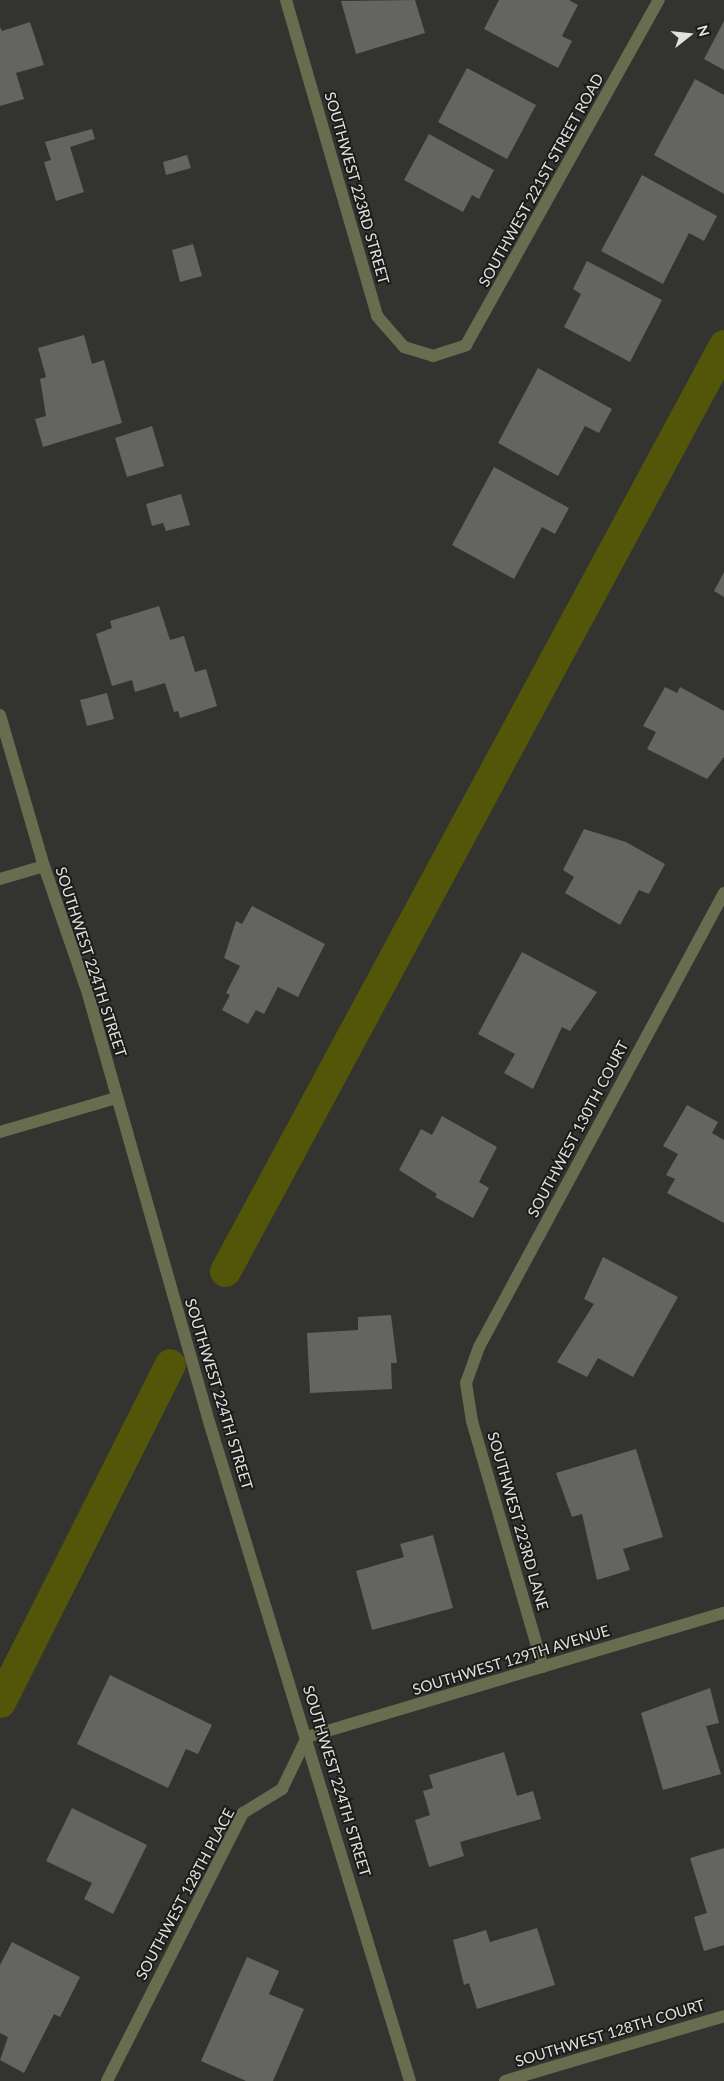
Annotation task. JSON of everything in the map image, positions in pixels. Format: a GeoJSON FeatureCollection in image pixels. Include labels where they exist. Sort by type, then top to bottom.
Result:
{"type":"FeatureCollection","features":[{"type":"Feature","properties":{"kind":"street","name":"SOUTHWEST 223RD STREET"},"geometry":{"type":"LineString","coordinates":[[286,0],[377,316],[404,347],[433,356]]}},
{"type":"Feature","properties":{"kind":"street","name":"SOUTHWEST 221ST STREET ROAD"},"geometry":{"type":"LineString","coordinates":[[433,356],[466,345],[659,0]]}},
{"type":"Feature","properties":{"kind":"street","name":"SOUTHWEST 224TH STREET"},"geometry":{"type":"LineString","coordinates":[[0,715],[44,866],[88,994],[116,1098],[410,2081]]}},
{"type":"Feature","properties":{"kind":"street"},"geometry":{"type":"LineString","coordinates":[[0,879],[44,866]]}},
{"type":"Feature","properties":{"kind":"street","name":"SOUTHWEST 130TH COURT"},"geometry":{"type":"LineString","coordinates":[[466,1383],[479,1347],[724,893]]}},
{"type":"Feature","properties":{"kind":"street"},"geometry":{"type":"LineString","coordinates":[[0,1132],[116,1098]]}},
{"type":"Feature","properties":{"kind":"street","name":"SOUTHWEST 223RD LANE"},"geometry":{"type":"LineString","coordinates":[[466,1383],[472,1421],[543,1667]]}},
{"type":"Feature","properties":{"kind":"street","name":"SOUTHWEST 129TH AVENUE"},"geometry":{"type":"LineString","coordinates":[[307,1737],[724,1613]]}},
{"type":"Feature","properties":{"kind":"street","name":"SOUTHWEST 128TH PLACE"},"geometry":{"type":"LineString","coordinates":[[108,2081],[243,1812],[282,1789],[307,1737]]}},
{"type":"Feature","properties":{"kind":"street","name":"SOUTHWEST 128TH COURT"},"geometry":{"type":"LineString","coordinates":[[505,2081],[724,2016]]}},
{"type":"Feature","properties":{"kind":"building"},"geometry":{"type":"Polygon","coordinates":[[[415,0],[425,33],[356,54],[341,1],[415,0]]]}},
{"type":"Feature","properties":{"kind":"building"},"geometry":{"type":"Polygon","coordinates":[[[499,0],[569,0],[578,5],[562,36],[572,41],[558,68],[484,29],[499,0]]]}},
{"type":"Feature","properties":{"kind":"building"},"geometry":{"type":"Polygon","coordinates":[[[724,21],[724,70],[704,59],[724,21]]]}},
{"type":"Feature","properties":{"kind":"building"},"geometry":{"type":"Polygon","coordinates":[[[30,22],[44,65],[16,73],[24,99],[0,106],[0,27],[2,31],[30,22]]]}},
{"type":"Feature","properties":{"kind":"building"},"geometry":{"type":"Polygon","coordinates":[[[467,68],[536,105],[507,159],[438,122],[467,68]]]}},
{"type":"Feature","properties":{"kind":"building"},"geometry":{"type":"Polygon","coordinates":[[[695,79],[724,95],[724,194],[654,155],[695,79]]]}},
{"type":"Feature","properties":{"kind":"building"},"geometry":{"type":"Polygon","coordinates":[[[92,129],[95,139],[70,147],[84,192],[56,201],[44,162],[51,160],[45,142],[92,129]]]}},
{"type":"Feature","properties":{"kind":"building"},"geometry":{"type":"Polygon","coordinates":[[[429,134],[494,170],[479,199],[472,195],[463,212],[404,180],[429,134]]]}},
{"type":"Feature","properties":{"kind":"building"},"geometry":{"type":"Polygon","coordinates":[[[187,155],[191,168],[166,175],[163,162],[187,155]]]}},
{"type":"Feature","properties":{"kind":"building"},"geometry":{"type":"Polygon","coordinates":[[[642,175],[717,216],[704,241],[689,233],[663,284],[601,251],[642,175]]]}},
{"type":"Feature","properties":{"kind":"building"},"geometry":{"type":"Polygon","coordinates":[[[193,244],[202,276],[180,282],[172,250],[193,244]]]}},
{"type":"Feature","properties":{"kind":"building"},"geometry":{"type":"Polygon","coordinates":[[[587,261],[662,300],[630,362],[564,327],[581,294],[573,289],[587,261]]]}},
{"type":"Feature","properties":{"kind":"building"},"geometry":{"type":"Polygon","coordinates":[[[84,335],[92,364],[104,360],[122,423],[43,447],[35,419],[46,416],[40,379],[46,377],[38,348],[84,335]]]}},
{"type":"Feature","properties":{"kind":"building"},"geometry":{"type":"Polygon","coordinates":[[[538,368],[612,409],[599,433],[585,426],[558,476],[498,443],[538,368]]]}},
{"type":"Feature","properties":{"kind":"building"},"geometry":{"type":"Polygon","coordinates":[[[152,426],[164,466],[127,477],[115,438],[152,426]]]}},
{"type":"Feature","properties":{"kind":"building"},"geometry":{"type":"Polygon","coordinates":[[[494,467],[569,508],[555,534],[542,527],[514,579],[452,545],[494,467]]]}},
{"type":"Feature","properties":{"kind":"building"},"geometry":{"type":"Polygon","coordinates":[[[181,494],[190,525],[166,531],[163,523],[152,526],[146,504],[181,494]]]}},
{"type":"Feature","properties":{"kind":"building"},"geometry":{"type":"Polygon","coordinates":[[[724,572],[724,597],[714,591],[724,572]]]}},
{"type":"Feature","properties":{"kind":"building"},"geometry":{"type":"Polygon","coordinates":[[[159,606],[170,640],[184,636],[195,672],[206,669],[217,706],[180,718],[178,711],[174,712],[165,683],[135,692],[132,680],[112,686],[96,634],[112,628],[110,621],[159,606]]]}},
{"type":"Feature","properties":{"kind":"building"},"geometry":{"type":"Polygon","coordinates":[[[665,687],[677,693],[680,687],[724,711],[724,757],[707,779],[647,749],[656,732],[643,726],[665,687]]]}},
{"type":"Feature","properties":{"kind":"building"},"geometry":{"type":"Polygon","coordinates":[[[107,693],[114,719],[87,726],[80,700],[107,693]]]}},
{"type":"Feature","properties":{"kind":"building"},"geometry":{"type":"Polygon","coordinates":[[[584,829],[626,842],[665,864],[649,894],[639,890],[620,925],[565,893],[574,877],[563,870],[584,829]]]}},
{"type":"Feature","properties":{"kind":"building"},"geometry":{"type":"Polygon","coordinates":[[[252,906],[325,944],[298,997],[278,987],[264,1014],[256,1010],[248,1024],[222,1010],[230,995],[226,993],[240,966],[224,958],[236,921],[242,924],[252,906]]]}},
{"type":"Feature","properties":{"kind":"building"},"geometry":{"type":"Polygon","coordinates":[[[522,952],[597,992],[570,1031],[562,1027],[533,1089],[504,1073],[515,1054],[478,1034],[522,952]]]}},
{"type":"Feature","properties":{"kind":"building"},"geometry":{"type":"Polygon","coordinates":[[[687,1105],[718,1122],[712,1133],[724,1140],[724,1223],[667,1193],[675,1179],[666,1175],[678,1154],[663,1146],[687,1105]]]}},
{"type":"Feature","properties":{"kind":"building"},"geometry":{"type":"Polygon","coordinates":[[[442,1116],[497,1147],[479,1182],[489,1188],[473,1218],[435,1197],[437,1194],[399,1170],[421,1129],[432,1135],[442,1116]]]}},
{"type":"Feature","properties":{"kind":"building"},"geometry":{"type":"Polygon","coordinates":[[[603,1257],[678,1297],[633,1377],[598,1358],[587,1377],[557,1362],[594,1304],[584,1299],[603,1257]]]}},
{"type":"Feature","properties":{"kind":"building"},"geometry":{"type":"Polygon","coordinates":[[[391,1315],[397,1363],[391,1363],[392,1389],[310,1393],[307,1333],[358,1330],[358,1317],[391,1315]]]}},
{"type":"Feature","properties":{"kind":"building"},"geometry":{"type":"Polygon","coordinates":[[[636,1449],[663,1537],[623,1549],[630,1570],[597,1580],[582,1514],[572,1517],[556,1473],[636,1449]]]}},
{"type":"Feature","properties":{"kind":"building"},"geometry":{"type":"Polygon","coordinates":[[[433,1535],[453,1608],[372,1630],[356,1571],[404,1557],[400,1544],[433,1535]]]}},
{"type":"Feature","properties":{"kind":"building"},"geometry":{"type":"Polygon","coordinates":[[[110,1675],[212,1725],[198,1754],[186,1749],[168,1788],[77,1744],[110,1675]]]}},
{"type":"Feature","properties":{"kind":"building"},"geometry":{"type":"Polygon","coordinates":[[[710,1688],[719,1723],[706,1726],[721,1774],[663,1790],[641,1713],[710,1688]]]}},
{"type":"Feature","properties":{"kind":"building"},"geometry":{"type":"Polygon","coordinates":[[[504,1752],[517,1796],[533,1791],[541,1819],[460,1842],[464,1856],[429,1867],[415,1820],[430,1815],[423,1791],[433,1788],[429,1775],[504,1752]]]}},
{"type":"Feature","properties":{"kind":"building"},"geometry":{"type":"Polygon","coordinates":[[[72,1808],[147,1845],[113,1914],[84,1899],[92,1883],[46,1861],[72,1808]]]}},
{"type":"Feature","properties":{"kind":"building"},"geometry":{"type":"Polygon","coordinates":[[[724,1848],[724,1945],[704,1951],[694,1917],[707,1913],[690,1858],[724,1848]]]}},
{"type":"Feature","properties":{"kind":"building"},"geometry":{"type":"Polygon","coordinates":[[[537,1928],[555,1985],[477,2009],[469,1983],[464,1985],[453,1940],[486,1930],[490,1942],[537,1928]]]}},
{"type":"Feature","properties":{"kind":"building"},"geometry":{"type":"Polygon","coordinates":[[[12,1942],[80,1977],[60,2017],[54,2014],[24,2073],[0,2060],[8,2037],[0,2033],[0,1965],[12,1942]]]}},
{"type":"Feature","properties":{"kind":"building"},"geometry":{"type":"Polygon","coordinates":[[[247,1957],[279,1971],[269,1994],[304,2009],[273,2081],[246,2081],[201,2061],[247,1957]]]}},
{"type":"Feature","properties":{"kind":"waterway"},"geometry":{"type":"LineString","coordinates":[[225,1271],[724,345]]}},
{"type":"Feature","properties":{"kind":"waterway"},"geometry":{"type":"LineString","coordinates":[[0,1702],[170,1364]]}}]}
